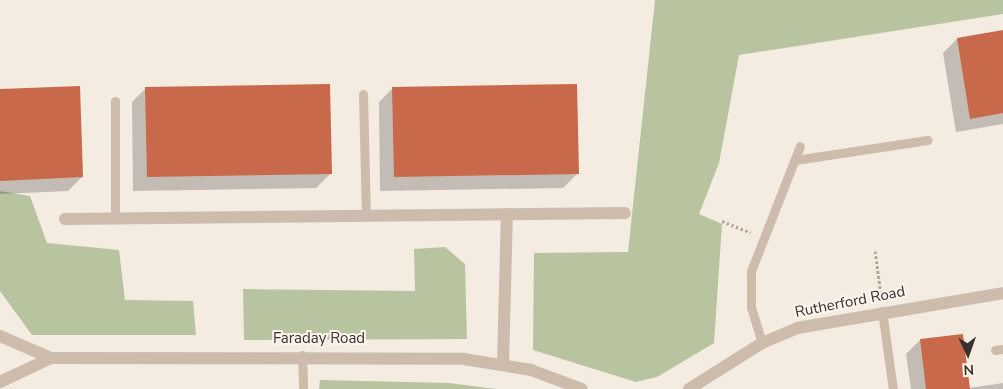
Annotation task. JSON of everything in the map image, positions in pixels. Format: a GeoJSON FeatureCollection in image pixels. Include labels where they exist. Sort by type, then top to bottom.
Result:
{"type":"FeatureCollection","features":[{"type":"Feature","properties":{"kind":"street"},"geometry":{"type":"LineString","coordinates":[[65,219],[625,213]]}},
{"type":"Feature","properties":{"kind":"street"},"geometry":{"type":"LineString","coordinates":[[503,364],[507,214]]}},
{"type":"Feature","properties":{"kind":"street","name":"Rutherford Road"},"geometry":{"type":"LineString","coordinates":[[689,389],[762,343],[810,324],[1003,293]]}},
{"type":"Feature","properties":{"kind":"street","name":"Faraday Road"},"geometry":{"type":"LineString","coordinates":[[0,336],[51,358],[302,355],[422,356],[503,364],[582,389]]}},
{"type":"Feature","properties":{"kind":"street","name":"Faraday Road"},"geometry":{"type":"LineString","coordinates":[[0,382],[51,358]]}},
{"type":"Feature","properties":{"kind":"lane"},"geometry":{"type":"LineString","coordinates":[[363,94],[366,216]]}},
{"type":"Feature","properties":{"kind":"lane"},"geometry":{"type":"LineString","coordinates":[[115,102],[115,218]]}},
{"type":"Feature","properties":{"kind":"lane"},"geometry":{"type":"LineString","coordinates":[[795,160],[928,140]]}},
{"type":"Feature","properties":{"kind":"lane"},"geometry":{"type":"LineString","coordinates":[[762,343],[749,283],[800,146]]}},
{"type":"Feature","properties":{"kind":"lane"},"geometry":{"type":"LineString","coordinates":[[882,311],[893,389]]}},
{"type":"Feature","properties":{"kind":"lane"},"geometry":{"type":"LineString","coordinates":[[302,355],[303,389]]}},
{"type":"Feature","properties":{"kind":"path"},"geometry":{"type":"LineString","coordinates":[[722,220],[764,239]]}},
{"type":"Feature","properties":{"kind":"path"},"geometry":{"type":"LineString","coordinates":[[875,251],[881,294]]}},
{"type":"Feature","properties":{"kind":"green space"},"geometry":{"type":"Polygon","coordinates":[[[655,0],[1003,0],[1003,14],[739,55],[719,163],[699,214],[722,224],[714,343],[657,377],[636,382],[533,350],[534,253],[628,252],[655,0]]]}},
{"type":"Feature","properties":{"kind":"green space"},"geometry":{"type":"Polygon","coordinates":[[[0,191],[30,196],[47,243],[119,250],[125,300],[193,301],[196,335],[32,335],[0,291],[0,191]]]}},
{"type":"Feature","properties":{"kind":"green space"},"geometry":{"type":"Polygon","coordinates":[[[445,247],[465,264],[467,339],[244,340],[243,289],[415,291],[414,249],[445,247]]]}},
{"type":"Feature","properties":{"kind":"green space"},"geometry":{"type":"Polygon","coordinates":[[[320,380],[449,383],[496,389],[319,389],[320,380]]]}},
{"type":"Feature","properties":{"kind":"building"},"geometry":{"type":"Polygon","coordinates":[[[1003,30],[1003,113],[970,119],[957,38],[1003,30]]]}},
{"type":"Feature","properties":{"kind":"building"},"geometry":{"type":"Polygon","coordinates":[[[330,84],[332,174],[147,177],[145,87],[330,84]]]}},
{"type":"Feature","properties":{"kind":"building"},"geometry":{"type":"Polygon","coordinates":[[[577,84],[579,174],[394,177],[392,87],[577,84]]]}},
{"type":"Feature","properties":{"kind":"building"},"geometry":{"type":"Polygon","coordinates":[[[80,86],[83,177],[0,181],[0,89],[80,86]]]}},
{"type":"Feature","properties":{"kind":"building"},"geometry":{"type":"Polygon","coordinates":[[[963,334],[970,389],[926,389],[920,339],[963,334]]]}}]}
